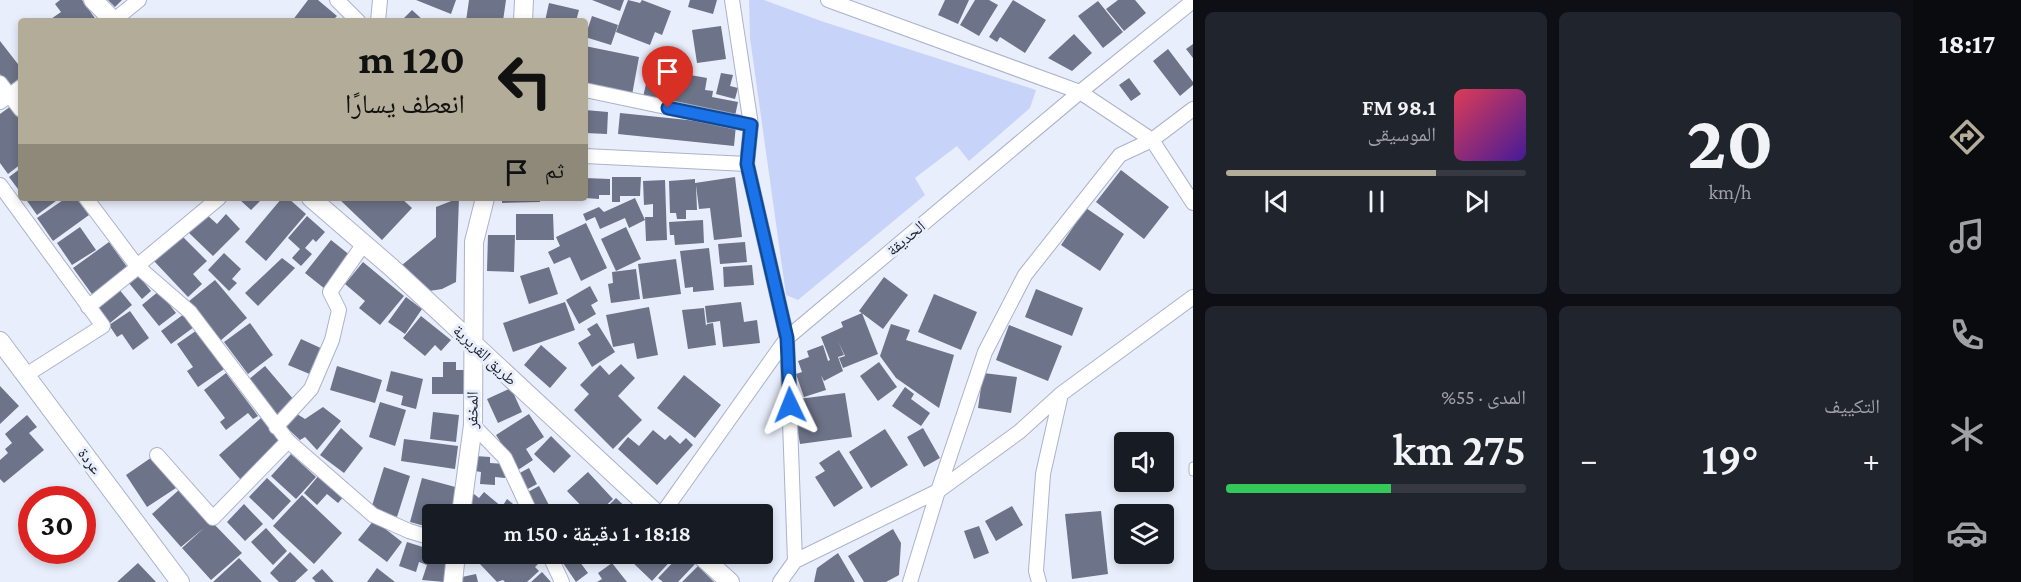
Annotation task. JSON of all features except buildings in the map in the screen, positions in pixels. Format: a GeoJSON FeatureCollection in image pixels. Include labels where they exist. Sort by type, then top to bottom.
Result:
{"type":"FeatureCollection","features":[{"type":"Feature","properties":{"kind":"street"},"geometry":{"type":"LineString","coordinates":[[93,0],[111,18]]}},
{"type":"Feature","properties":{"kind":"street"},"geometry":{"type":"LineString","coordinates":[[118,18],[139,0]]}},
{"type":"Feature","properties":{"kind":"street"},"geometry":{"type":"LineString","coordinates":[[337,0],[355,18]]}},
{"type":"Feature","properties":{"kind":"street"},"geometry":{"type":"LineString","coordinates":[[378,18],[381,0]]}},
{"type":"Feature","properties":{"kind":"street"},"geometry":{"type":"LineString","coordinates":[[523,18],[524,0]]}},
{"type":"Feature","properties":{"kind":"street"},"geometry":{"type":"LineString","coordinates":[[732,0],[751,125],[747,164],[787,338],[795,561]]}},
{"type":"Feature","properties":{"kind":"street"},"geometry":{"type":"LineString","coordinates":[[828,0],[1080,92],[1152,140],[1193,203]]}},
{"type":"Feature","properties":{"kind":"street","name":"الحديقة"},"geometry":{"type":"LineString","coordinates":[[669,504],[787,338],[1080,92],[1193,2]]}},
{"type":"Feature","properties":{"kind":"street"},"geometry":{"type":"LineString","coordinates":[[0,83],[10,95]]}},
{"type":"Feature","properties":{"kind":"street"},"geometry":{"type":"LineString","coordinates":[[588,91],[751,125]]}},
{"type":"Feature","properties":{"kind":"street"},"geometry":{"type":"LineString","coordinates":[[910,582],[985,352],[1025,275],[1120,155],[1152,140],[1193,109]]}},
{"type":"Feature","properties":{"kind":"street"},"geometry":{"type":"LineString","coordinates":[[588,156],[747,164]]}},
{"type":"Feature","properties":{"kind":"street"},"geometry":{"type":"LineString","coordinates":[[0,185],[103,326],[26,375]]}},
{"type":"Feature","properties":{"kind":"street"},"geometry":{"type":"LineString","coordinates":[[88,201],[137,266],[190,312],[288,441],[374,515],[422,535]]}},
{"type":"Feature","properties":{"kind":"street"},"geometry":{"type":"LineString","coordinates":[[88,307],[215,201]]}},
{"type":"Feature","properties":{"kind":"street","name":"طريق القريرية"},"geometry":{"type":"LineString","coordinates":[[314,201],[392,268],[646,504]]}},
{"type":"Feature","properties":{"kind":"street","name":"المخفر"},"geometry":{"type":"LineString","coordinates":[[462,504],[473,425],[474,242],[484,201]]}},
{"type":"Feature","properties":{"kind":"street"},"geometry":{"type":"LineString","coordinates":[[276,427],[311,389],[332,340],[339,310],[330,292],[363,245]]}},
{"type":"Feature","properties":{"kind":"street"},"geometry":{"type":"LineString","coordinates":[[780,582],[795,561],[938,491],[1019,432],[1061,394],[1193,297]]}},
{"type":"Feature","properties":{"kind":"street","name":"عردة"},"geometry":{"type":"LineString","coordinates":[[0,341],[180,582]]}},
{"type":"Feature","properties":{"kind":"street"},"geometry":{"type":"LineString","coordinates":[[1039,582],[1036,572],[1043,474],[1061,394]]}},
{"type":"Feature","properties":{"kind":"street"},"geometry":{"type":"LineString","coordinates":[[473,425],[505,458],[526,504]]}},
{"type":"Feature","properties":{"kind":"street"},"geometry":{"type":"LineString","coordinates":[[157,455],[213,518],[288,441]]}},
{"type":"Feature","properties":{"kind":"street"},"geometry":{"type":"LineString","coordinates":[[453,582],[455,564]]}},
{"type":"Feature","properties":{"kind":"street"},"geometry":{"type":"LineString","coordinates":[[554,564],[562,582]]}},
{"type":"Feature","properties":{"kind":"street"},"geometry":{"type":"LineString","coordinates":[[710,564],[730,582]]}},
{"type":"Feature","properties":{"kind":"lane"},"geometry":{"type":"LineString","coordinates":[[1193,466],[1193,472]]}},
{"type":"Feature","properties":{"kind":"shaded area"},"geometry":{"type":"Polygon","coordinates":[[[749,0],[764,0],[821,21],[1036,90],[1030,108],[969,161],[957,146],[915,178],[925,195],[798,300],[786,295],[750,38],[749,0]]]}},
{"type":"Feature","properties":{"kind":"route"},"geometry":{"type":"LineString","coordinates":[[668,108],[751,125],[747,164],[787,338],[790,405]]}}]}
